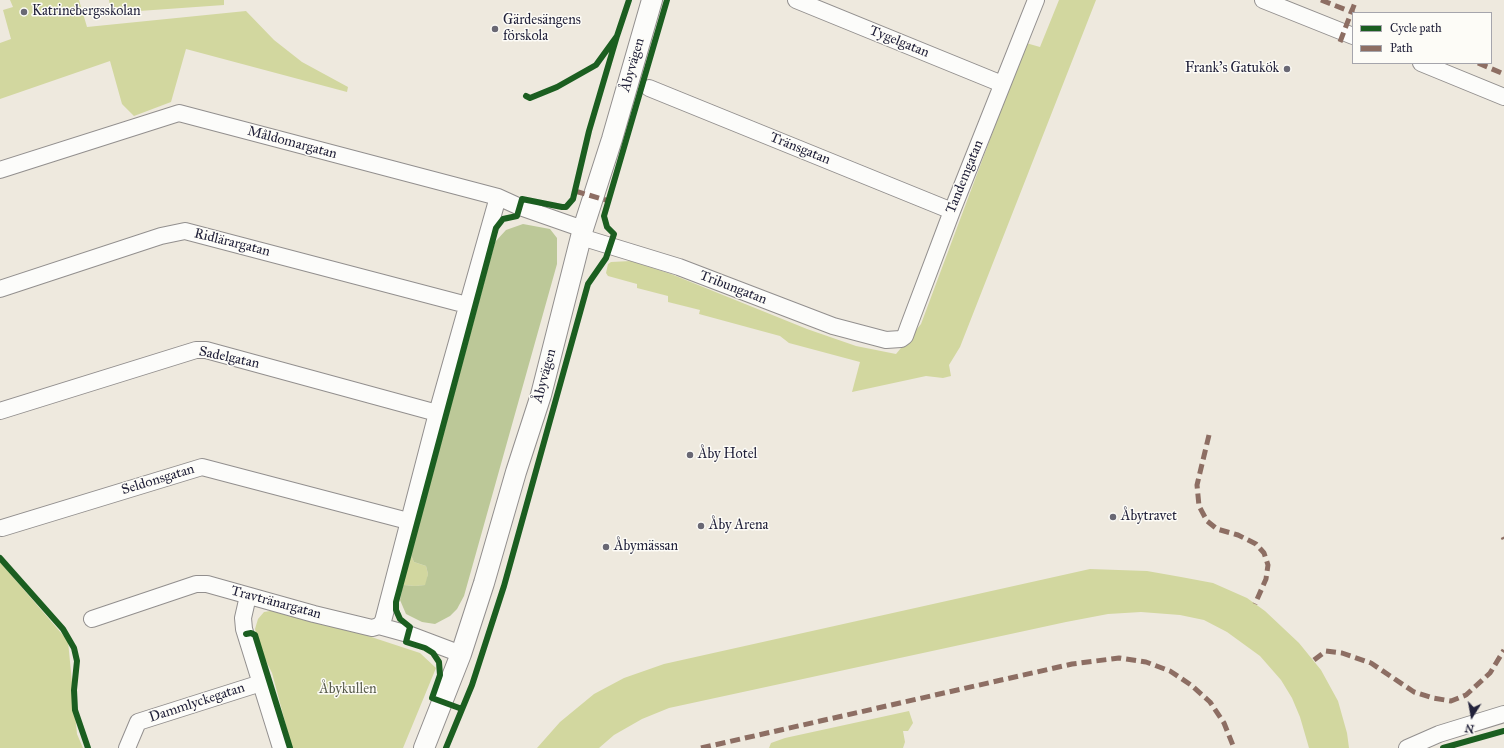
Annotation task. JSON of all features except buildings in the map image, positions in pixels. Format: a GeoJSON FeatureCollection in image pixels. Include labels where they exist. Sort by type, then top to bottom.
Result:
{"type":"FeatureCollection","features":[{"type":"Feature","properties":{"kind":"street","name":"Åbyvägen"},"geometry":{"type":"LineString","coordinates":[[424,748],[461,654],[476,609],[540,395],[582,233],[612,139],[652,0]]}},
{"type":"Feature","properties":{"kind":"street","name":"Tygelgatan"},"geometry":{"type":"LineString","coordinates":[[796,0],[1002,84]]}},
{"type":"Feature","properties":{"kind":"street","name":"Tandemgatan"},"geometry":{"type":"LineString","coordinates":[[886,340],[893,341],[904,336],[952,210],[1036,0]]}},
{"type":"Feature","properties":{"kind":"street"},"geometry":{"type":"LineString","coordinates":[[1263,0],[1352,36]]}},
{"type":"Feature","properties":{"kind":"street"},"geometry":{"type":"LineString","coordinates":[[1424,64],[1504,96]]}},
{"type":"Feature","properties":{"kind":"street","name":"Tränsgatan"},"geometry":{"type":"LineString","coordinates":[[649,88],[952,210]]}},
{"type":"Feature","properties":{"kind":"street","name":"Måldomargatan"},"geometry":{"type":"LineString","coordinates":[[0,170],[179,113],[498,198],[582,233]]}},
{"type":"Feature","properties":{"kind":"street"},"geometry":{"type":"LineString","coordinates":[[379,626],[383,621],[437,413],[498,198]]}},
{"type":"Feature","properties":{"kind":"street","name":"Ridlärargatan"},"geometry":{"type":"LineString","coordinates":[[0,289],[161,236],[185,231],[467,305]]}},
{"type":"Feature","properties":{"kind":"street","name":"Tribungatan"},"geometry":{"type":"LineString","coordinates":[[582,233],[833,326],[886,340]]}},
{"type":"Feature","properties":{"kind":"street","name":"Sadelgatan"},"geometry":{"type":"LineString","coordinates":[[0,411],[196,350],[213,352],[437,413]]}},
{"type":"Feature","properties":{"kind":"street","name":"Seldonsgatan"},"geometry":{"type":"LineString","coordinates":[[2,528],[202,467],[408,521]]}},
{"type":"Feature","properties":{"kind":"street","name":"Travtränargatan"},"geometry":{"type":"LineString","coordinates":[[92,619],[196,584],[207,584],[372,628],[379,626],[408,634],[461,654]]}},
{"type":"Feature","properties":{"kind":"street"},"geometry":{"type":"LineString","coordinates":[[248,596],[243,618],[281,748]]}},
{"type":"Feature","properties":{"kind":"street","name":"Dammlyckegatan"},"geometry":{"type":"LineString","coordinates":[[126,748],[138,722],[261,683]]}},
{"type":"Feature","properties":{"kind":"street"},"geometry":{"type":"LineString","coordinates":[[1407,748],[1439,734],[1504,714]]}},
{"type":"Feature","properties":{"kind":"green space"},"geometry":{"type":"Polygon","coordinates":[[[10,0],[79,0],[87,27],[246,11],[274,40],[302,62],[348,87],[347,92],[186,49],[171,102],[134,116],[122,104],[110,61],[0,99],[0,43],[11,39],[3,10],[13,7],[10,0]]]}},
{"type":"Feature","properties":{"kind":"green space"},"geometry":{"type":"Polygon","coordinates":[[[109,0],[224,0],[224,5],[111,13],[109,0]]]}},
{"type":"Feature","properties":{"kind":"green space"},"geometry":{"type":"Polygon","coordinates":[[[1059,0],[1096,0],[960,347],[949,365],[951,376],[943,378],[926,376],[852,392],[860,362],[789,343],[780,336],[699,314],[700,310],[668,302],[668,296],[637,288],[637,284],[608,276],[606,273],[608,264],[611,262],[631,261],[671,274],[807,329],[856,346],[896,354],[921,324],[1026,43],[1040,47],[1059,0]]]}},
{"type":"Feature","properties":{"kind":"green space"},"geometry":{"type":"Polygon","coordinates":[[[523,224],[550,229],[557,238],[557,264],[464,596],[457,609],[450,616],[435,624],[422,622],[406,614],[400,600],[403,585],[425,585],[428,574],[426,566],[414,562],[411,555],[495,242],[506,230],[523,224]]]}},
{"type":"Feature","properties":{"kind":"green space"},"geometry":{"type":"Polygon","coordinates":[[[411,555],[414,562],[426,566],[428,574],[426,585],[403,585],[411,555]]]}},
{"type":"Feature","properties":{"kind":"green space"},"geometry":{"type":"Polygon","coordinates":[[[0,562],[68,641],[77,734],[83,748],[0,748],[0,562]]]}},
{"type":"Feature","properties":{"kind":"green space"},"geometry":{"type":"Polygon","coordinates":[[[1090,569],[1147,571],[1181,577],[1213,583],[1247,598],[1265,611],[1299,643],[1321,670],[1338,701],[1347,733],[1349,748],[1309,748],[1300,717],[1292,698],[1281,680],[1260,656],[1227,632],[1204,620],[1180,615],[1141,612],[1108,614],[1066,622],[669,708],[642,719],[614,735],[599,748],[537,748],[560,722],[594,694],[624,678],[664,664],[1090,569]]]}},
{"type":"Feature","properties":{"kind":"green space","name":"Åbykullen"},"geometry":{"type":"Polygon","coordinates":[[[276,610],[353,631],[420,653],[436,668],[403,748],[292,748],[272,673],[260,649],[255,629],[258,619],[264,612],[276,610]]]}},
{"type":"Feature","properties":{"kind":"green space"},"geometry":{"type":"Polygon","coordinates":[[[909,711],[913,723],[908,731],[903,731],[905,742],[903,748],[769,748],[771,743],[785,738],[909,711]]]}},
{"type":"Feature","properties":{"kind":"marked path"},"geometry":{"type":"LineString","coordinates":[[1321,0],[1352,12]]}},
{"type":"Feature","properties":{"kind":"marked path"},"geometry":{"type":"LineString","coordinates":[[1340,42],[1356,0]]}},
{"type":"Feature","properties":{"kind":"marked path"},"geometry":{"type":"LineString","coordinates":[[1480,64],[1504,74]]}},
{"type":"Feature","properties":{"kind":"marked path"},"geometry":{"type":"LineString","coordinates":[[575,191],[609,201]]}},
{"type":"Feature","properties":{"kind":"marked path"},"geometry":{"type":"LineString","coordinates":[[1209,435],[1197,485],[1199,506],[1207,521],[1217,529],[1238,535],[1256,544],[1264,553],[1268,565],[1266,579],[1255,604]]}},
{"type":"Feature","properties":{"kind":"marked path"},"geometry":{"type":"LineString","coordinates":[[1314,660],[1326,651],[1342,653],[1371,663],[1414,692],[1433,698],[1451,701],[1466,695],[1490,673],[1504,650]]}},
{"type":"Feature","properties":{"kind":"marked path"},"geometry":{"type":"LineString","coordinates":[[701,748],[1072,664],[1119,658],[1146,662],[1170,671],[1191,685],[1210,702],[1224,723],[1234,748]]}},
{"type":"Feature","properties":{"kind":"cycle path"},"geometry":{"type":"LineString","coordinates":[[526,96],[530,98],[557,87],[596,65],[617,36],[629,0]]}},
{"type":"Feature","properties":{"kind":"cycle path"},"geometry":{"type":"LineString","coordinates":[[446,748],[472,685],[504,586],[588,284],[606,258],[614,234],[607,227],[604,216],[667,0]]}},
{"type":"Feature","properties":{"kind":"cycle path"},"geometry":{"type":"LineString","coordinates":[[462,709],[432,698],[440,675],[439,662],[433,653],[425,648],[406,642],[410,627],[400,619],[396,610],[396,602],[496,228],[503,219],[517,216],[522,199],[562,207],[566,207],[573,199],[589,131],[617,36]]}},
{"type":"Feature","properties":{"kind":"cycle path"},"geometry":{"type":"LineString","coordinates":[[0,558],[63,629],[74,648],[77,661],[74,690],[75,710],[88,748]]}},
{"type":"Feature","properties":{"kind":"cycle path"},"geometry":{"type":"LineString","coordinates":[[246,634],[251,633],[255,635],[290,748]]}},
{"type":"Feature","properties":{"kind":"cycle path"},"geometry":{"type":"LineString","coordinates":[[1443,748],[1504,731]]}},
{"type":"Feature","properties":{"kind":"place","name":"Katrinebergsskolan"},"geometry":{"type":"Point","coordinates":[24,12]}},
{"type":"Feature","properties":{"kind":"place","name":"Gärdesängens förskola"},"geometry":{"type":"Point","coordinates":[495,29]}},
{"type":"Feature","properties":{"kind":"place","name":"Frank's Gatukök"},"geometry":{"type":"Point","coordinates":[1287,69]}},
{"type":"Feature","properties":{"kind":"place","name":"Åby Hotel"},"geometry":{"type":"Point","coordinates":[690,455]}},
{"type":"Feature","properties":{"kind":"place","name":"Åbytravet"},"geometry":{"type":"Point","coordinates":[1113,517]}},
{"type":"Feature","properties":{"kind":"place","name":"Åby Arena"},"geometry":{"type":"Point","coordinates":[701,526]}},
{"type":"Feature","properties":{"kind":"place","name":"Åbymässan"},"geometry":{"type":"Point","coordinates":[606,547]}}]}
